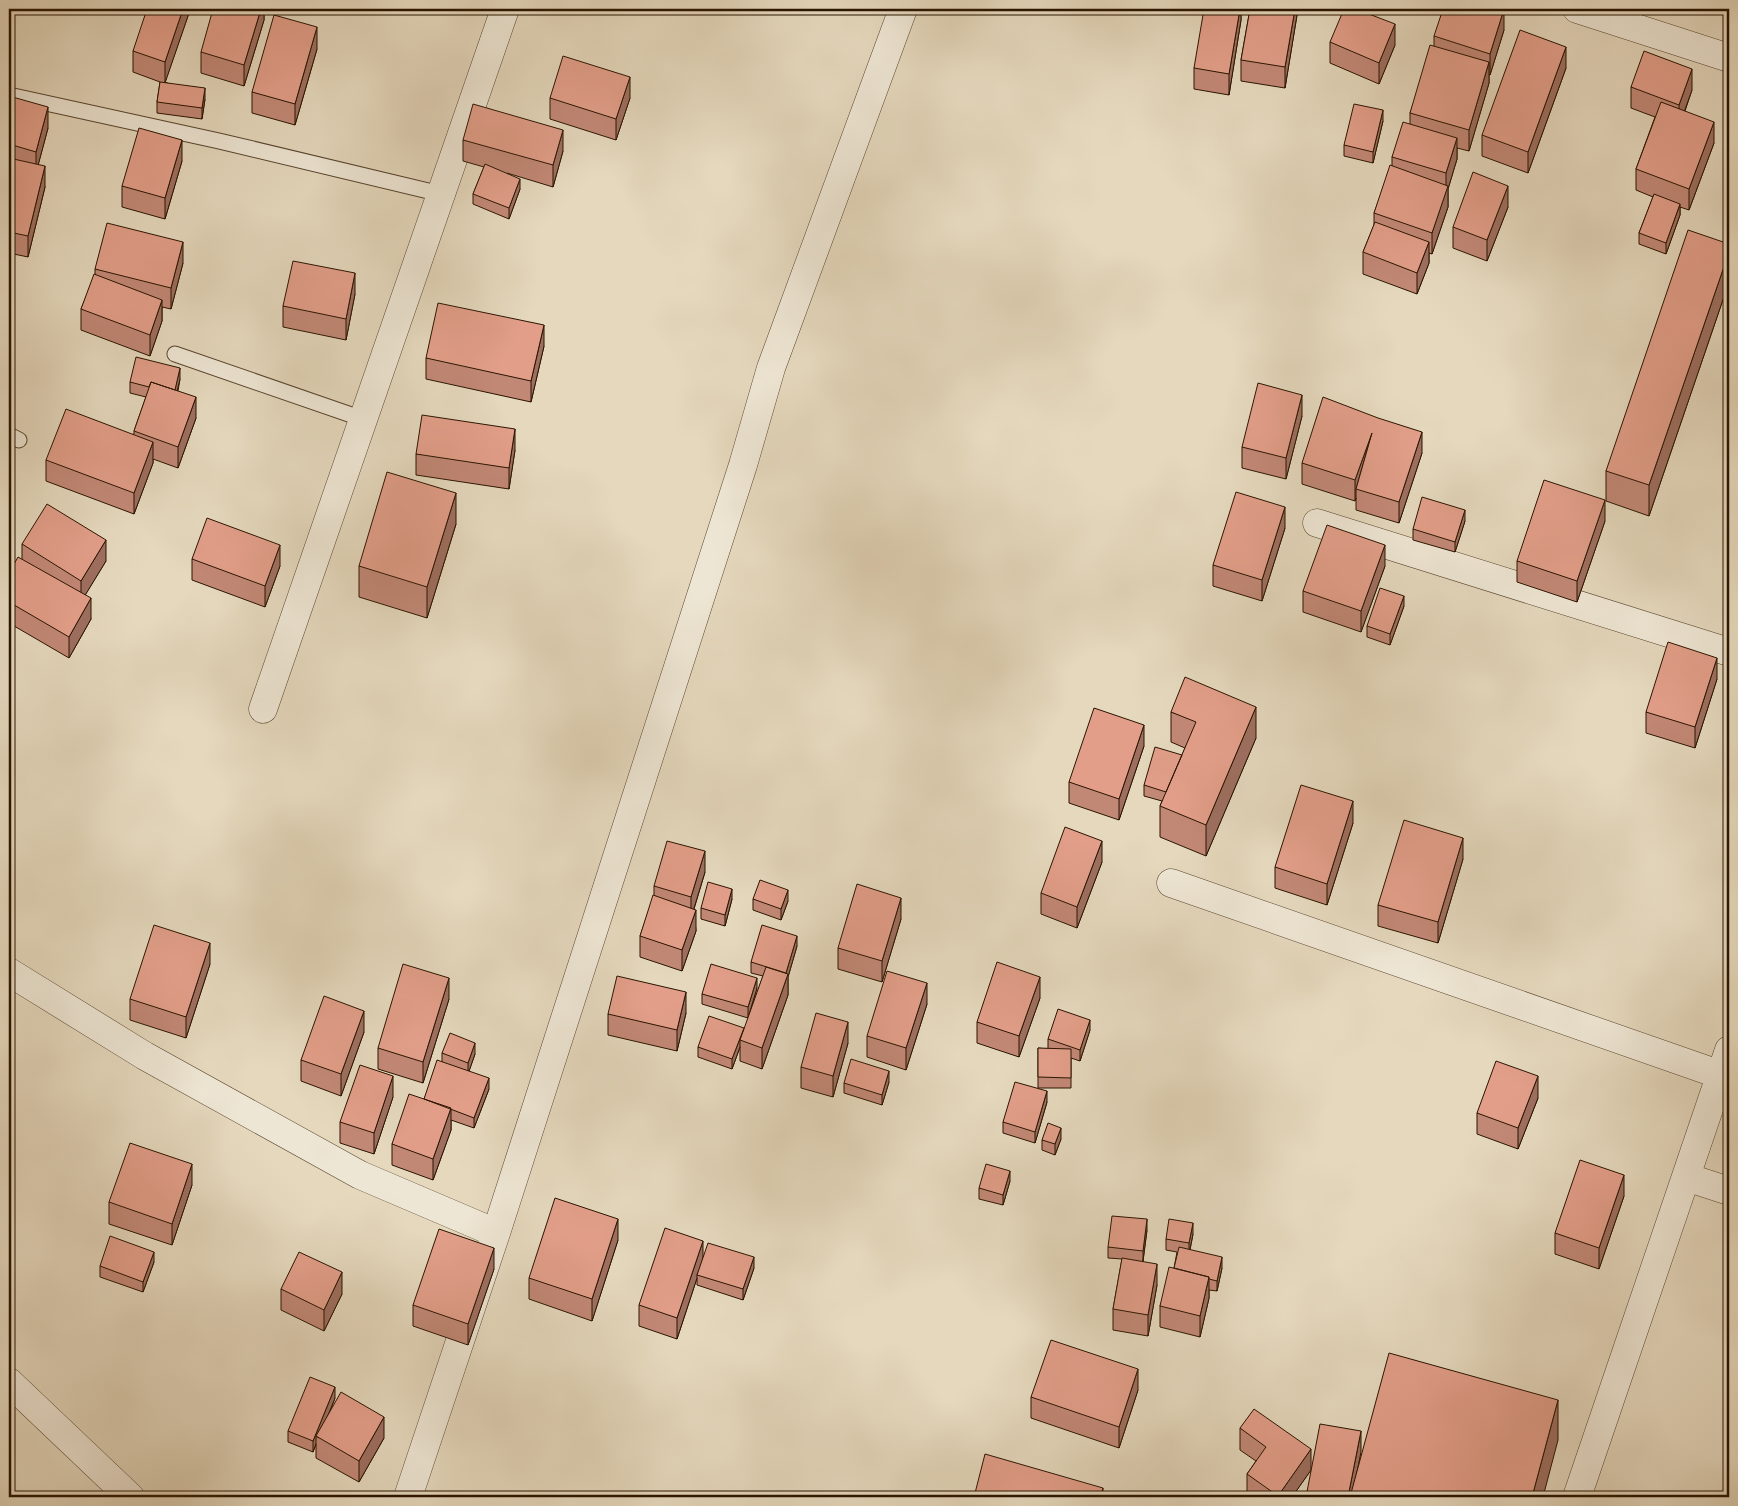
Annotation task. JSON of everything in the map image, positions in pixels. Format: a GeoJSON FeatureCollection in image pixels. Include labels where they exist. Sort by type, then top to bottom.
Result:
{"type":"FeatureCollection","features":[{"type":"Feature","properties":{"kind":"street"},"geometry":{"type":"LineString","coordinates":[[264,709],[504,9]]}},
{"type":"Feature","properties":{"kind":"street"},"geometry":{"type":"LineString","coordinates":[[408,1497],[496,1233],[743,465],[771,368],[903,9]]}},
{"type":"Feature","properties":{"kind":"street"},"geometry":{"type":"LineString","coordinates":[[1577,9],[1640,18],[1729,58]]}},
{"type":"Feature","properties":{"kind":"street"},"geometry":{"type":"LineString","coordinates":[[1317,523],[1729,652]]}},
{"type":"Feature","properties":{"kind":"street"},"geometry":{"type":"LineString","coordinates":[[1170,883],[1721,1075]]}},
{"type":"Feature","properties":{"kind":"street"},"geometry":{"type":"LineString","coordinates":[[9,972],[146,1056],[360,1175],[496,1233]]}},
{"type":"Feature","properties":{"kind":"street"},"geometry":{"type":"LineString","coordinates":[[1578,1497],[1729,1050]]}},
{"type":"Feature","properties":{"kind":"street"},"geometry":{"type":"LineString","coordinates":[[1686,1177],[1729,1191]]}},
{"type":"Feature","properties":{"kind":"street"},"geometry":{"type":"LineString","coordinates":[[9,1382],[130,1497]]}},
{"type":"Feature","properties":{"kind":"lane"},"geometry":{"type":"LineString","coordinates":[[9,95],[219,141],[441,194]]}},
{"type":"Feature","properties":{"kind":"lane"},"geometry":{"type":"LineString","coordinates":[[175,354],[363,419]]}},
{"type":"Feature","properties":{"kind":"building"},"geometry":{"type":"Polygon","coordinates":[[[147,9],[183,9],[165,62],[133,51],[147,9]]]}},
{"type":"Feature","properties":{"kind":"building"},"geometry":{"type":"Polygon","coordinates":[[[213,9],[261,9],[244,65],[201,52],[213,9]]]}},
{"type":"Feature","properties":{"kind":"building"},"geometry":{"type":"Polygon","coordinates":[[[1204,9],[1240,9],[1229,74],[1194,68],[1204,9]]]}},
{"type":"Feature","properties":{"kind":"building"},"geometry":{"type":"Polygon","coordinates":[[[1250,9],[1295,9],[1285,67],[1241,60],[1250,9]]]}},
{"type":"Feature","properties":{"kind":"building"},"geometry":{"type":"Polygon","coordinates":[[[1344,9],[1356,9],[1395,24],[1379,63],[1330,42],[1344,9]]]}},
{"type":"Feature","properties":{"kind":"building"},"geometry":{"type":"Polygon","coordinates":[[[1443,9],[1504,9],[1490,54],[1434,36],[1443,9]]]}},
{"type":"Feature","properties":{"kind":"building"},"geometry":{"type":"Polygon","coordinates":[[[274,15],[317,27],[295,104],[252,92],[274,15]]]}},
{"type":"Feature","properties":{"kind":"building"},"geometry":{"type":"Polygon","coordinates":[[[1520,30],[1566,47],[1528,152],[1482,135],[1520,30]]]}},
{"type":"Feature","properties":{"kind":"building"},"geometry":{"type":"Polygon","coordinates":[[[1430,45],[1489,62],[1469,130],[1410,113],[1430,45]]]}},
{"type":"Feature","properties":{"kind":"building"},"geometry":{"type":"Polygon","coordinates":[[[1644,51],[1692,69],[1679,105],[1631,87],[1644,51]]]}},
{"type":"Feature","properties":{"kind":"building"},"geometry":{"type":"Polygon","coordinates":[[[563,56],[630,77],[616,119],[550,98],[563,56]]]}},
{"type":"Feature","properties":{"kind":"building"},"geometry":{"type":"Polygon","coordinates":[[[160,82],[205,88],[202,108],[157,102],[160,82]]]}},
{"type":"Feature","properties":{"kind":"building"},"geometry":{"type":"Polygon","coordinates":[[[9,96],[48,107],[36,152],[9,144],[9,96]]]}},
{"type":"Feature","properties":{"kind":"building"},"geometry":{"type":"Polygon","coordinates":[[[1661,102],[1714,122],[1689,189],[1636,169],[1661,102]]]}},
{"type":"Feature","properties":{"kind":"building"},"geometry":{"type":"Polygon","coordinates":[[[473,104],[563,130],[553,165],[463,140],[473,104]]]}},
{"type":"Feature","properties":{"kind":"building"},"geometry":{"type":"Polygon","coordinates":[[[1354,104],[1383,110],[1373,152],[1344,145],[1354,104]]]}},
{"type":"Feature","properties":{"kind":"building"},"geometry":{"type":"Polygon","coordinates":[[[1403,122],[1457,138],[1446,173],[1392,157],[1403,122]]]}},
{"type":"Feature","properties":{"kind":"building"},"geometry":{"type":"Polygon","coordinates":[[[139,128],[182,140],[165,198],[122,186],[139,128]]]}},
{"type":"Feature","properties":{"kind":"building"},"geometry":{"type":"Polygon","coordinates":[[[9,158],[45,166],[28,236],[9,232],[9,158]]]}},
{"type":"Feature","properties":{"kind":"building"},"geometry":{"type":"Polygon","coordinates":[[[485,164],[520,179],[509,208],[473,194],[485,164]]]}},
{"type":"Feature","properties":{"kind":"building"},"geometry":{"type":"Polygon","coordinates":[[[1390,165],[1448,186],[1432,233],[1374,213],[1390,165]]]}},
{"type":"Feature","properties":{"kind":"building"},"geometry":{"type":"Polygon","coordinates":[[[1473,172],[1508,186],[1487,240],[1453,227],[1473,172]]]}},
{"type":"Feature","properties":{"kind":"building"},"geometry":{"type":"Polygon","coordinates":[[[1654,194],[1680,204],[1666,243],[1639,233],[1654,194]]]}},
{"type":"Feature","properties":{"kind":"building"},"geometry":{"type":"Polygon","coordinates":[[[1375,222],[1429,242],[1417,273],[1363,252],[1375,222]]]}},
{"type":"Feature","properties":{"kind":"building"},"geometry":{"type":"Polygon","coordinates":[[[107,223],[183,242],[171,288],[95,269],[107,223]]]}},
{"type":"Feature","properties":{"kind":"building"},"geometry":{"type":"Polygon","coordinates":[[[1688,230],[1729,244],[1729,252],[1649,485],[1606,471],[1688,230]]]}},
{"type":"Feature","properties":{"kind":"building"},"geometry":{"type":"Polygon","coordinates":[[[293,261],[355,273],[346,319],[283,306],[293,261]]]}},
{"type":"Feature","properties":{"kind":"building"},"geometry":{"type":"Polygon","coordinates":[[[94,274],[162,300],[150,335],[81,309],[94,274]]]}},
{"type":"Feature","properties":{"kind":"building"},"geometry":{"type":"Polygon","coordinates":[[[438,303],[544,325],[531,381],[426,358],[438,303]]]}},
{"type":"Feature","properties":{"kind":"building"},"geometry":{"type":"Polygon","coordinates":[[[136,357],[180,368],[175,390],[151,382],[149,387],[130,382],[136,357]]]}},
{"type":"Feature","properties":{"kind":"building"},"geometry":{"type":"Polygon","coordinates":[[[151,382],[196,397],[178,447],[134,431],[151,382]]]}},
{"type":"Feature","properties":{"kind":"building"},"geometry":{"type":"Polygon","coordinates":[[[1258,383],[1302,395],[1286,458],[1242,447],[1258,383]]]}},
{"type":"Feature","properties":{"kind":"building"},"geometry":{"type":"Polygon","coordinates":[[[1323,397],[1422,432],[1399,502],[1356,489],[1372,433],[1355,480],[1302,463],[1323,397]]]}},
{"type":"Feature","properties":{"kind":"building"},"geometry":{"type":"Polygon","coordinates":[[[66,409],[153,442],[134,493],[46,460],[66,409]]]}},
{"type":"Feature","properties":{"kind":"building"},"geometry":{"type":"Polygon","coordinates":[[[422,415],[515,429],[509,468],[416,454],[422,415]]]}},
{"type":"Feature","properties":{"kind":"building"},"geometry":{"type":"Polygon","coordinates":[[[387,472],[456,493],[427,587],[359,566],[387,472]]]}},
{"type":"Feature","properties":{"kind":"building"},"geometry":{"type":"Polygon","coordinates":[[[1544,480],[1605,500],[1577,581],[1517,561],[1544,480]]]}},
{"type":"Feature","properties":{"kind":"building"},"geometry":{"type":"Polygon","coordinates":[[[1236,492],[1285,507],[1262,580],[1213,565],[1236,492]]]}},
{"type":"Feature","properties":{"kind":"building"},"geometry":{"type":"Polygon","coordinates":[[[1422,497],[1465,510],[1455,542],[1413,529],[1422,497]]]}},
{"type":"Feature","properties":{"kind":"building"},"geometry":{"type":"Polygon","coordinates":[[[47,504],[106,540],[81,581],[22,544],[47,504]]]}},
{"type":"Feature","properties":{"kind":"building"},"geometry":{"type":"Polygon","coordinates":[[[207,518],[280,545],[265,586],[192,559],[207,518]]]}},
{"type":"Feature","properties":{"kind":"building"},"geometry":{"type":"Polygon","coordinates":[[[1327,525],[1385,545],[1361,611],[1303,591],[1327,525]]]}},
{"type":"Feature","properties":{"kind":"building"},"geometry":{"type":"Polygon","coordinates":[[[18,557],[91,598],[69,637],[9,602],[9,573],[18,557]]]}},
{"type":"Feature","properties":{"kind":"building"},"geometry":{"type":"Polygon","coordinates":[[[1380,588],[1404,596],[1390,634],[1367,626],[1380,588]]]}},
{"type":"Feature","properties":{"kind":"building"},"geometry":{"type":"Polygon","coordinates":[[[1668,642],[1717,658],[1695,727],[1646,712],[1668,642]]]}},
{"type":"Feature","properties":{"kind":"building"},"geometry":{"type":"Polygon","coordinates":[[[1185,677],[1256,707],[1206,825],[1160,806],[1196,722],[1171,712],[1185,677]]]}},
{"type":"Feature","properties":{"kind":"building"},"geometry":{"type":"Polygon","coordinates":[[[1094,708],[1144,725],[1119,799],[1069,782],[1094,708]]]}},
{"type":"Feature","properties":{"kind":"building"},"geometry":{"type":"Polygon","coordinates":[[[1155,747],[1182,755],[1166,792],[1144,785],[1155,747]]]}},
{"type":"Feature","properties":{"kind":"building"},"geometry":{"type":"Polygon","coordinates":[[[1301,785],[1353,801],[1327,884],[1275,867],[1301,785]]]}},
{"type":"Feature","properties":{"kind":"building"},"geometry":{"type":"Polygon","coordinates":[[[1404,820],[1463,838],[1438,922],[1378,905],[1404,820]]]}},
{"type":"Feature","properties":{"kind":"building"},"geometry":{"type":"Polygon","coordinates":[[[1065,827],[1102,841],[1077,907],[1041,893],[1065,827]]]}},
{"type":"Feature","properties":{"kind":"building"},"geometry":{"type":"Polygon","coordinates":[[[667,841],[705,851],[691,897],[654,886],[667,841]]]}},
{"type":"Feature","properties":{"kind":"building"},"geometry":{"type":"Polygon","coordinates":[[[760,880],[788,890],[781,909],[753,899],[760,880]]]}},
{"type":"Feature","properties":{"kind":"building"},"geometry":{"type":"Polygon","coordinates":[[[708,882],[732,889],[725,915],[701,908],[708,882]]]}},
{"type":"Feature","properties":{"kind":"building"},"geometry":{"type":"Polygon","coordinates":[[[857,884],[901,898],[882,961],[838,948],[857,884]]]}},
{"type":"Feature","properties":{"kind":"building"},"geometry":{"type":"Polygon","coordinates":[[[653,895],[696,910],[682,950],[640,936],[653,895]]]}},
{"type":"Feature","properties":{"kind":"building"},"geometry":{"type":"Polygon","coordinates":[[[154,925],[210,943],[186,1017],[130,999],[154,925]]]}},
{"type":"Feature","properties":{"kind":"building"},"geometry":{"type":"Polygon","coordinates":[[[762,925],[797,936],[786,973],[751,962],[762,925]]]}},
{"type":"Feature","properties":{"kind":"building"},"geometry":{"type":"Polygon","coordinates":[[[997,962],[1040,977],[1019,1036],[977,1022],[997,962]]]}},
{"type":"Feature","properties":{"kind":"building"},"geometry":{"type":"Polygon","coordinates":[[[403,964],[449,978],[423,1062],[378,1048],[403,964]]]}},
{"type":"Feature","properties":{"kind":"building"},"geometry":{"type":"Polygon","coordinates":[[[711,964],[757,978],[748,1007],[702,994],[711,964]]]}},
{"type":"Feature","properties":{"kind":"building"},"geometry":{"type":"Polygon","coordinates":[[[766,967],[788,974],[762,1048],[740,1040],[766,967]]]}},
{"type":"Feature","properties":{"kind":"building"},"geometry":{"type":"Polygon","coordinates":[[[887,971],[927,983],[906,1048],[867,1036],[887,971]]]}},
{"type":"Feature","properties":{"kind":"building"},"geometry":{"type":"Polygon","coordinates":[[[617,976],[686,992],[677,1030],[608,1014],[617,976]]]}},
{"type":"Feature","properties":{"kind":"building"},"geometry":{"type":"Polygon","coordinates":[[[324,996],[364,1011],[341,1074],[301,1060],[324,996]]]}},
{"type":"Feature","properties":{"kind":"building"},"geometry":{"type":"Polygon","coordinates":[[[1058,1009],[1090,1020],[1080,1050],[1048,1039],[1058,1009]]]}},
{"type":"Feature","properties":{"kind":"building"},"geometry":{"type":"Polygon","coordinates":[[[816,1013],[848,1022],[833,1076],[801,1067],[816,1013]]]}},
{"type":"Feature","properties":{"kind":"building"},"geometry":{"type":"Polygon","coordinates":[[[709,1016],[744,1028],[732,1059],[698,1047],[709,1016]]]}},
{"type":"Feature","properties":{"kind":"building"},"geometry":{"type":"Polygon","coordinates":[[[450,1033],[475,1043],[468,1063],[442,1053],[450,1033]]]}},
{"type":"Feature","properties":{"kind":"building"},"geometry":{"type":"Polygon","coordinates":[[[1038,1048],[1071,1049],[1071,1078],[1038,1077],[1038,1048]]]}},
{"type":"Feature","properties":{"kind":"building"},"geometry":{"type":"Polygon","coordinates":[[[851,1059],[889,1071],[882,1095],[844,1083],[851,1059]]]}},
{"type":"Feature","properties":{"kind":"building"},"geometry":{"type":"Polygon","coordinates":[[[437,1060],[489,1078],[474,1118],[424,1099],[437,1060]]]}},
{"type":"Feature","properties":{"kind":"building"},"geometry":{"type":"Polygon","coordinates":[[[1496,1061],[1538,1076],[1518,1128],[1477,1113],[1496,1061]]]}},
{"type":"Feature","properties":{"kind":"building"},"geometry":{"type":"Polygon","coordinates":[[[360,1065],[393,1076],[374,1133],[340,1122],[360,1065]]]}},
{"type":"Feature","properties":{"kind":"building"},"geometry":{"type":"Polygon","coordinates":[[[1015,1082],[1047,1091],[1035,1132],[1003,1122],[1015,1082]]]}},
{"type":"Feature","properties":{"kind":"building"},"geometry":{"type":"Polygon","coordinates":[[[409,1094],[451,1108],[433,1159],[392,1144],[409,1094]]]}},
{"type":"Feature","properties":{"kind":"building"},"geometry":{"type":"Polygon","coordinates":[[[1048,1123],[1061,1128],[1055,1144],[1042,1140],[1048,1123]]]}},
{"type":"Feature","properties":{"kind":"building"},"geometry":{"type":"Polygon","coordinates":[[[130,1143],[192,1164],[172,1224],[109,1202],[130,1143]]]}},
{"type":"Feature","properties":{"kind":"building"},"geometry":{"type":"Polygon","coordinates":[[[1580,1160],[1624,1175],[1599,1248],[1555,1233],[1580,1160]]]}},
{"type":"Feature","properties":{"kind":"building"},"geometry":{"type":"Polygon","coordinates":[[[986,1164],[1010,1171],[1003,1195],[979,1188],[986,1164]]]}},
{"type":"Feature","properties":{"kind":"building"},"geometry":{"type":"Polygon","coordinates":[[[555,1198],[618,1219],[592,1299],[529,1278],[555,1198]]]}},
{"type":"Feature","properties":{"kind":"building"},"geometry":{"type":"Polygon","coordinates":[[[1112,1216],[1147,1219],[1143,1251],[1108,1247],[1112,1216]]]}},
{"type":"Feature","properties":{"kind":"building"},"geometry":{"type":"Polygon","coordinates":[[[1169,1219],[1193,1223],[1189,1243],[1166,1239],[1169,1219]]]}},
{"type":"Feature","properties":{"kind":"building"},"geometry":{"type":"Polygon","coordinates":[[[665,1228],[703,1241],[677,1318],[639,1305],[665,1228]]]}},
{"type":"Feature","properties":{"kind":"building"},"geometry":{"type":"Polygon","coordinates":[[[439,1229],[494,1248],[468,1324],[413,1305],[439,1229]]]}},
{"type":"Feature","properties":{"kind":"building"},"geometry":{"type":"Polygon","coordinates":[[[110,1236],[154,1252],[143,1282],[100,1266],[110,1236]]]}},
{"type":"Feature","properties":{"kind":"building"},"geometry":{"type":"Polygon","coordinates":[[[708,1243],[754,1257],[743,1289],[697,1275],[708,1243]]]}},
{"type":"Feature","properties":{"kind":"building"},"geometry":{"type":"Polygon","coordinates":[[[1179,1247],[1222,1257],[1217,1281],[1209,1279],[1209,1277],[1174,1268],[1179,1247]]]}},
{"type":"Feature","properties":{"kind":"building"},"geometry":{"type":"Polygon","coordinates":[[[299,1252],[342,1272],[324,1310],[281,1289],[299,1252]]]}},
{"type":"Feature","properties":{"kind":"building"},"geometry":{"type":"Polygon","coordinates":[[[1122,1258],[1157,1264],[1148,1315],[1113,1309],[1122,1258]]]}},
{"type":"Feature","properties":{"kind":"building"},"geometry":{"type":"Polygon","coordinates":[[[1169,1267],[1209,1277],[1200,1316],[1160,1306],[1169,1267]]]}},
{"type":"Feature","properties":{"kind":"building"},"geometry":{"type":"Polygon","coordinates":[[[1051,1340],[1138,1369],[1119,1427],[1031,1397],[1051,1340]]]}},
{"type":"Feature","properties":{"kind":"building"},"geometry":{"type":"Polygon","coordinates":[[[1389,1353],[1558,1400],[1532,1497],[1350,1497],[1389,1353]]]}},
{"type":"Feature","properties":{"kind":"building"},"geometry":{"type":"Polygon","coordinates":[[[310,1377],[335,1387],[313,1441],[288,1431],[310,1377]]]}},
{"type":"Feature","properties":{"kind":"building"},"geometry":{"type":"Polygon","coordinates":[[[341,1392],[384,1417],[359,1461],[316,1436],[341,1392]]]}},
{"type":"Feature","properties":{"kind":"building"},"geometry":{"type":"Polygon","coordinates":[[[1254,1409],[1311,1449],[1278,1496],[1247,1474],[1266,1447],[1240,1428],[1254,1409]]]}},
{"type":"Feature","properties":{"kind":"building"},"geometry":{"type":"Polygon","coordinates":[[[1320,1424],[1361,1431],[1348,1497],[1306,1497],[1320,1424]]]}},
{"type":"Feature","properties":{"kind":"building"},"geometry":{"type":"Polygon","coordinates":[[[985,1454],[1103,1488],[1100,1497],[974,1497],[985,1454]]]}}]}
